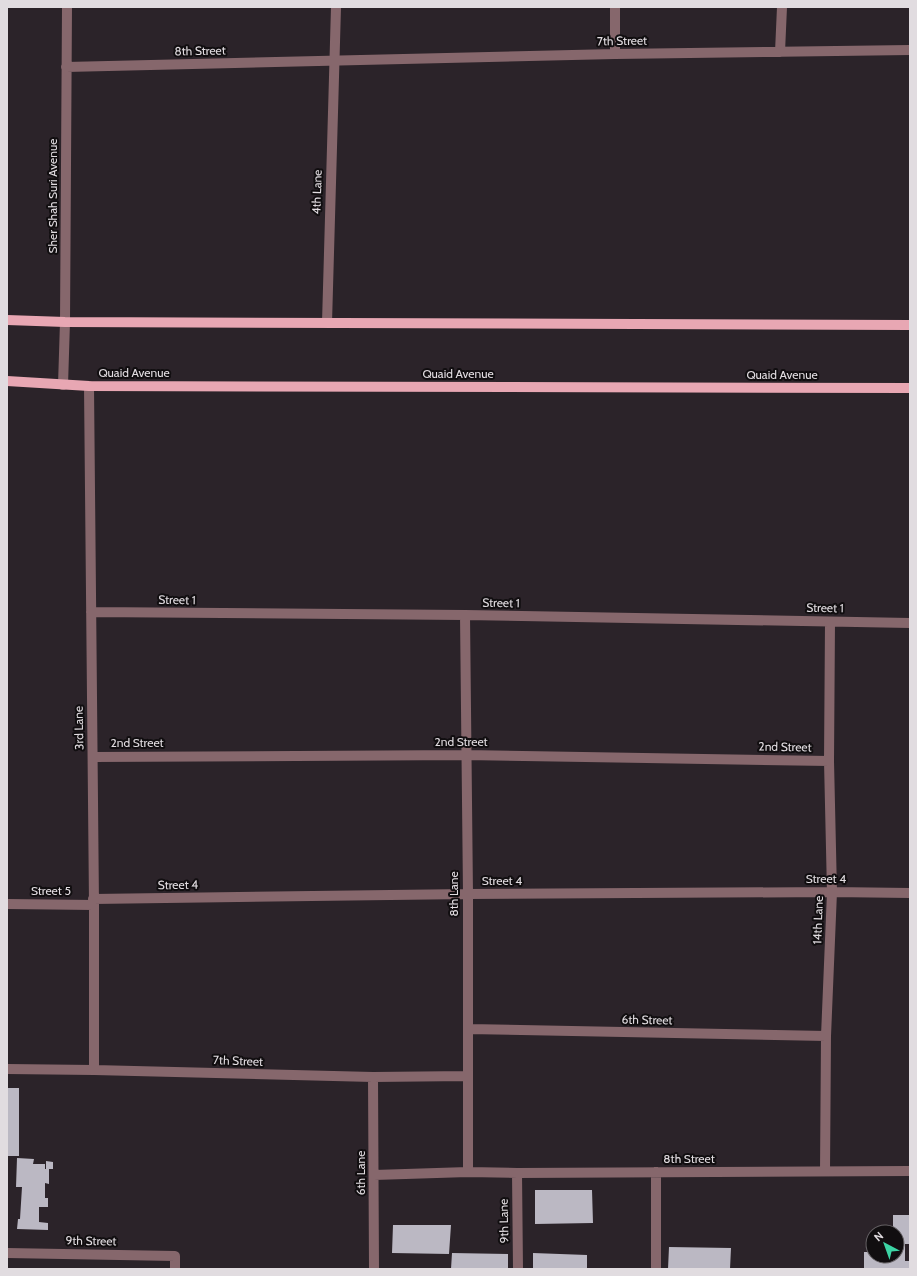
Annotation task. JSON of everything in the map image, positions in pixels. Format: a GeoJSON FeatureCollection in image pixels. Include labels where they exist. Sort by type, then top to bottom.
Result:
{"type":"FeatureCollection","features":[{"type":"Feature","properties":{"kind":"main road"},"geometry":{"type":"LineString","coordinates":[[7,320],[66,322],[910,325]]}},
{"type":"Feature","properties":{"kind":"main road","name":"Quaid Avenue"},"geometry":{"type":"LineString","coordinates":[[7,381],[89,386],[910,388]]}},
{"type":"Feature","properties":{"kind":"street","name":"Sher Shah Suri Avenue"},"geometry":{"type":"LineString","coordinates":[[63,385],[66,322],[67,7]]}},
{"type":"Feature","properties":{"kind":"street","name":"4th Lane"},"geometry":{"type":"LineString","coordinates":[[327,323],[336,7]]}},
{"type":"Feature","properties":{"kind":"street"},"geometry":{"type":"LineString","coordinates":[[615,7],[615,54]]}},
{"type":"Feature","properties":{"kind":"street"},"geometry":{"type":"LineString","coordinates":[[780,52],[782,7]]}},
{"type":"Feature","properties":{"kind":"street","name":"7th Street"},"geometry":{"type":"LineString","coordinates":[[334,61],[615,54],[910,50]]}},
{"type":"Feature","properties":{"kind":"street","name":"8th Street"},"geometry":{"type":"LineString","coordinates":[[66,67],[334,61]]}},
{"type":"Feature","properties":{"kind":"street","name":"3rd Lane"},"geometry":{"type":"LineString","coordinates":[[89,386],[93,757],[94,1070]]}},
{"type":"Feature","properties":{"kind":"street","name":"Street 1"},"geometry":{"type":"LineString","coordinates":[[91,612],[465,615],[910,623]]}},
{"type":"Feature","properties":{"kind":"street","name":"8th Lane"},"geometry":{"type":"LineString","coordinates":[[465,615],[468,894],[468,1172]]}},
{"type":"Feature","properties":{"kind":"street","name":"14th Lane"},"geometry":{"type":"LineString","coordinates":[[825,1171],[826,1036],[832,892],[829,760],[830,622]]}},
{"type":"Feature","properties":{"kind":"street","name":"2nd Street"},"geometry":{"type":"LineString","coordinates":[[93,757],[466,755],[829,760]]}},
{"type":"Feature","properties":{"kind":"street","name":"Street 4"},"geometry":{"type":"LineString","coordinates":[[94,902],[468,894],[910,893]]}},
{"type":"Feature","properties":{"kind":"street","name":"Street 5"},"geometry":{"type":"LineString","coordinates":[[7,904],[94,902]]}},
{"type":"Feature","properties":{"kind":"street","name":"6th Street"},"geometry":{"type":"LineString","coordinates":[[468,1029],[826,1036]]}},
{"type":"Feature","properties":{"kind":"street","name":"7th Street"},"geometry":{"type":"LineString","coordinates":[[7,1069],[373,1077],[468,1076]]}},
{"type":"Feature","properties":{"kind":"street","name":"6th Lane"},"geometry":{"type":"LineString","coordinates":[[373,1077],[374,1269]]}},
{"type":"Feature","properties":{"kind":"street","name":"8th Street"},"geometry":{"type":"LineString","coordinates":[[374,1175],[468,1172],[910,1171]]}},
{"type":"Feature","properties":{"kind":"street"},"geometry":{"type":"LineString","coordinates":[[656,1172],[656,1269]]}},
{"type":"Feature","properties":{"kind":"street","name":"9th Lane"},"geometry":{"type":"LineString","coordinates":[[517,1173],[518,1269]]}},
{"type":"Feature","properties":{"kind":"street","name":"9th Street"},"geometry":{"type":"LineString","coordinates":[[7,1253],[175,1256],[174,1269]]}},
{"type":"Feature","properties":{"kind":"building"},"geometry":{"type":"Polygon","coordinates":[[[7,1088],[19,1088],[19,1156],[7,1156],[7,1088]]]}},
{"type":"Feature","properties":{"kind":"building"},"geometry":{"type":"Polygon","coordinates":[[[17,1158],[34,1159],[33,1164],[45,1164],[45,1169],[46,1161],[53,1162],[53,1169],[49,1169],[49,1184],[45,1183],[45,1198],[48,1198],[48,1207],[39,1207],[39,1222],[48,1223],[48,1230],[17,1229],[18,1219],[20,1219],[22,1187],[16,1187],[17,1158]]]}},
{"type":"Feature","properties":{"kind":"building"},"geometry":{"type":"Polygon","coordinates":[[[535,1190],[592,1190],[593,1223],[535,1224],[535,1190]]]}},
{"type":"Feature","properties":{"kind":"building"},"geometry":{"type":"Polygon","coordinates":[[[893,1215],[910,1215],[910,1244],[905,1244],[905,1224],[893,1224],[893,1215]]]}},
{"type":"Feature","properties":{"kind":"building"},"geometry":{"type":"Polygon","coordinates":[[[393,1225],[451,1225],[449,1254],[392,1253],[393,1225]]]}},
{"type":"Feature","properties":{"kind":"building"},"geometry":{"type":"Polygon","coordinates":[[[669,1247],[731,1248],[730,1269],[668,1269],[669,1247]]]}},
{"type":"Feature","properties":{"kind":"building"},"geometry":{"type":"Polygon","coordinates":[[[864,1252],[865,1264],[905,1264],[905,1261],[910,1261],[910,1269],[864,1269],[864,1252]]]}},
{"type":"Feature","properties":{"kind":"building"},"geometry":{"type":"Polygon","coordinates":[[[452,1253],[508,1254],[508,1269],[451,1269],[452,1253]]]}},
{"type":"Feature","properties":{"kind":"building"},"geometry":{"type":"Polygon","coordinates":[[[533,1253],[587,1255],[587,1269],[533,1269],[533,1253]]]}}]}
